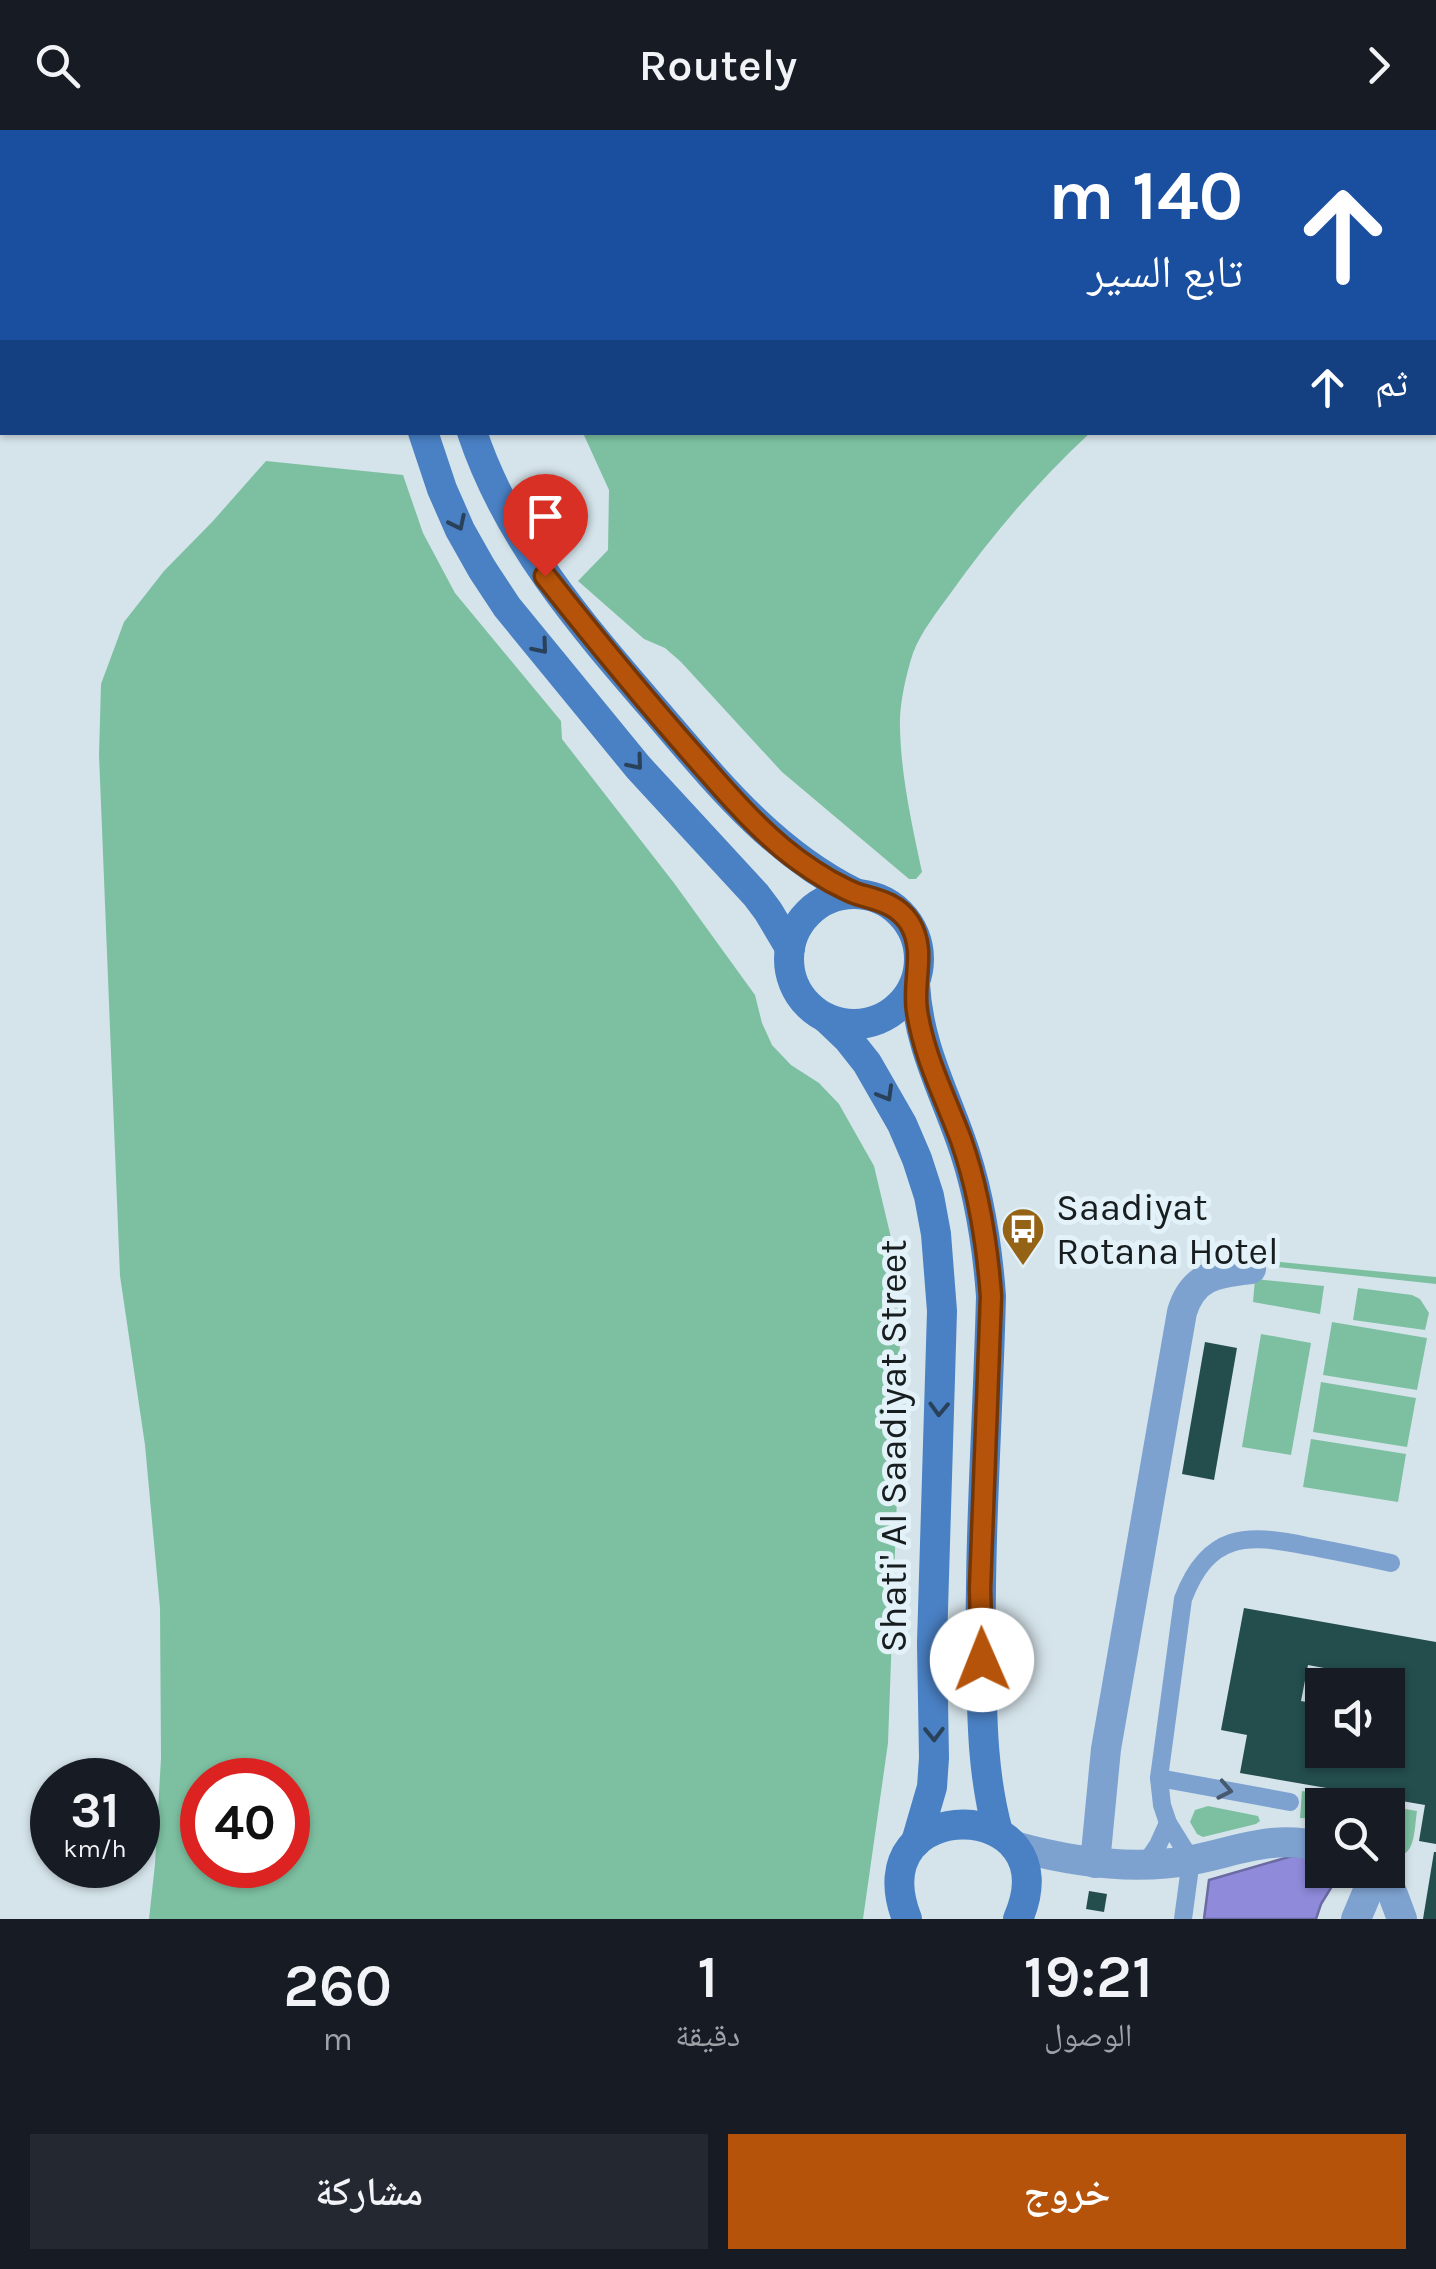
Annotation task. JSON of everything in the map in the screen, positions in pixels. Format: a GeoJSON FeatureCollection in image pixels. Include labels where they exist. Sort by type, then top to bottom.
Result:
{"type":"FeatureCollection","features":[{"type":"Feature","properties":{"kind":"street"},"geometry":{"type":"LineString","coordinates":[[424,435],[460,530],[507,606],[638,767],[756,895],[790,948]]}},
{"type":"Feature","properties":{"kind":"street"},"geometry":{"type":"LineString","coordinates":[[473,435],[521,539],[611,660],[766,833],[808,867],[855,894]]}},
{"type":"Feature","properties":{"kind":"street"},"geometry":{"type":"LineString","coordinates":[[855,894],[876,897],[895,908],[909,923],[917,942],[919,963],[914,984],[903,1002],[887,1016],[867,1024],[846,1024],[826,1018],[808,1006],[796,990],[789,970],[795,930],[806,915],[820,903],[855,894]]}},
{"type":"Feature","properties":{"kind":"street"},"geometry":{"type":"LineString","coordinates":[[914,984],[924,1048],[973,1176],[988,1256],[991,1296],[980,1589],[984,1756],[991,1807],[1006,1839],[1024,1864],[1028,1883],[1026,1903],[1018,1919]]}},
{"type":"Feature","properties":{"kind":"street","name":"Shati' Al Saadiyat Street"},"geometry":{"type":"LineString","coordinates":[[826,1018],[867,1063],[902,1124],[929,1196],[941,1272],[932,1643],[934,1758],[928,1801],[916,1842],[904,1860],[898,1880],[907,1919]]}},
{"type":"Feature","properties":{"kind":"street"},"geometry":{"type":"LineString","coordinates":[[1095,1863],[1106,1749],[1185,1300],[1200,1282],[1222,1272],[1251,1269]]}},
{"type":"Feature","properties":{"kind":"street"},"geometry":{"type":"LineString","coordinates":[[916,1842],[934,1829],[955,1822],[977,1824],[1006,1839],[1070,1860],[1145,1864],[1191,1860],[1274,1841],[1305,1842]]}},
{"type":"Feature","properties":{"kind":"street"},"geometry":{"type":"LineString","coordinates":[[1356,1919],[1369,1888]]}},
{"type":"Feature","properties":{"kind":"street"},"geometry":{"type":"LineString","coordinates":[[1389,1888],[1402,1919]]}},
{"type":"Feature","properties":{"kind":"lane"},"geometry":{"type":"LineString","coordinates":[[1183,1919],[1191,1860],[1168,1823],[1159,1778],[1183,1599],[1191,1577],[1206,1557],[1227,1544],[1250,1538],[1274,1539],[1391,1563]]}},
{"type":"Feature","properties":{"kind":"lane"},"geometry":{"type":"LineString","coordinates":[[1159,1778],[1290,1802]]}},
{"type":"Feature","properties":{"kind":"lane"},"geometry":{"type":"LineString","coordinates":[[1145,1864],[1168,1823]]}},
{"type":"Feature","properties":{"kind":"green space"},"geometry":{"type":"Polygon","coordinates":[[[584,435],[1088,435],[999,530],[935,615],[913,653],[900,728],[905,782],[922,872],[916,879],[909,879],[782,772],[681,662],[665,648],[644,639],[578,581],[608,550],[609,490],[584,435]]]}},
{"type":"Feature","properties":{"kind":"green space"},"geometry":{"type":"Polygon","coordinates":[[[266,461],[403,475],[423,533],[455,593],[561,721],[562,739],[755,995],[772,1045],[839,1104],[874,1166],[897,1263],[901,1388],[888,1743],[863,1919],[149,1919],[152,1888],[160,1888],[160,1608],[145,1445],[120,1276],[99,755],[101,684],[124,622],[164,571],[266,461]]]}},
{"type":"Feature","properties":{"kind":"green space"},"geometry":{"type":"Polygon","coordinates":[[[1259,1260],[1436,1277],[1436,1284],[1259,1265],[1259,1260]]]}},
{"type":"Feature","properties":{"kind":"green space"},"geometry":{"type":"Polygon","coordinates":[[[1255,1279],[1324,1286],[1320,1314],[1253,1302],[1255,1279]]]}},
{"type":"Feature","properties":{"kind":"green space"},"geometry":{"type":"Polygon","coordinates":[[[1358,1288],[1420,1299],[1429,1313],[1425,1330],[1353,1320],[1358,1288]]]}},
{"type":"Feature","properties":{"kind":"green space"},"geometry":{"type":"Polygon","coordinates":[[[1332,1322],[1427,1338],[1417,1390],[1323,1375],[1332,1322]]]}},
{"type":"Feature","properties":{"kind":"green space"},"geometry":{"type":"Polygon","coordinates":[[[1261,1334],[1311,1343],[1291,1455],[1242,1447],[1261,1334]]]}},
{"type":"Feature","properties":{"kind":"green space"},"geometry":{"type":"Polygon","coordinates":[[[1321,1382],[1416,1398],[1407,1447],[1313,1432],[1321,1382]]]}},
{"type":"Feature","properties":{"kind":"green space"},"geometry":{"type":"Polygon","coordinates":[[[1311,1439],[1406,1454],[1398,1502],[1303,1487],[1311,1439]]]}},
{"type":"Feature","properties":{"kind":"green space"},"geometry":{"type":"Polygon","coordinates":[[[1302,1791],[1305,1818],[1300,1818],[1302,1791]]]}},
{"type":"Feature","properties":{"kind":"green space"},"geometry":{"type":"Polygon","coordinates":[[[1208,1806],[1258,1816],[1260,1821],[1203,1837],[1190,1822],[1195,1810],[1208,1806]]]}},
{"type":"Feature","properties":{"kind":"green space"},"geometry":{"type":"Polygon","coordinates":[[[1405,1809],[1417,1811],[1405,1853],[1405,1809]]]}},
{"type":"Feature","properties":{"kind":"shaded area"},"geometry":{"type":"Polygon","coordinates":[[[1292,1856],[1305,1856],[1305,1888],[1331,1888],[1316,1919],[1204,1919],[1209,1880],[1292,1856]]]}},
{"type":"Feature","properties":{"kind":"building"},"geometry":{"type":"Polygon","coordinates":[[[1205,1342],[1237,1348],[1214,1480],[1182,1474],[1205,1342]]]}},
{"type":"Feature","properties":{"kind":"building"},"geometry":{"type":"Polygon","coordinates":[[[1244,1608],[1436,1642],[1436,1844],[1419,1841],[1425,1805],[1405,1802],[1405,1788],[1327,1788],[1240,1773],[1247,1735],[1221,1730],[1244,1608]]]}},
{"type":"Feature","properties":{"kind":"building"},"geometry":{"type":"Polygon","coordinates":[[[1434,1852],[1436,1919],[1423,1919],[1434,1852]]]}},
{"type":"Feature","properties":{"kind":"building"},"geometry":{"type":"Polygon","coordinates":[[[1089,1891],[1107,1894],[1104,1912],[1086,1909],[1089,1891]]]}},
{"type":"Feature","properties":{"kind":"place","name":"Saadiyat Rotana Hotel"},"geometry":{"type":"Point","coordinates":[1023,1267]}},
{"type":"Feature","properties":{"kind":"route"},"geometry":{"type":"LineString","coordinates":[[545,576],[611,660],[746,814],[808,867],[855,894],[876,897],[895,908],[909,923],[917,942],[919,963],[914,984],[919,1026],[973,1176],[988,1256],[991,1296],[980,1589],[982,1660]]}}]}
